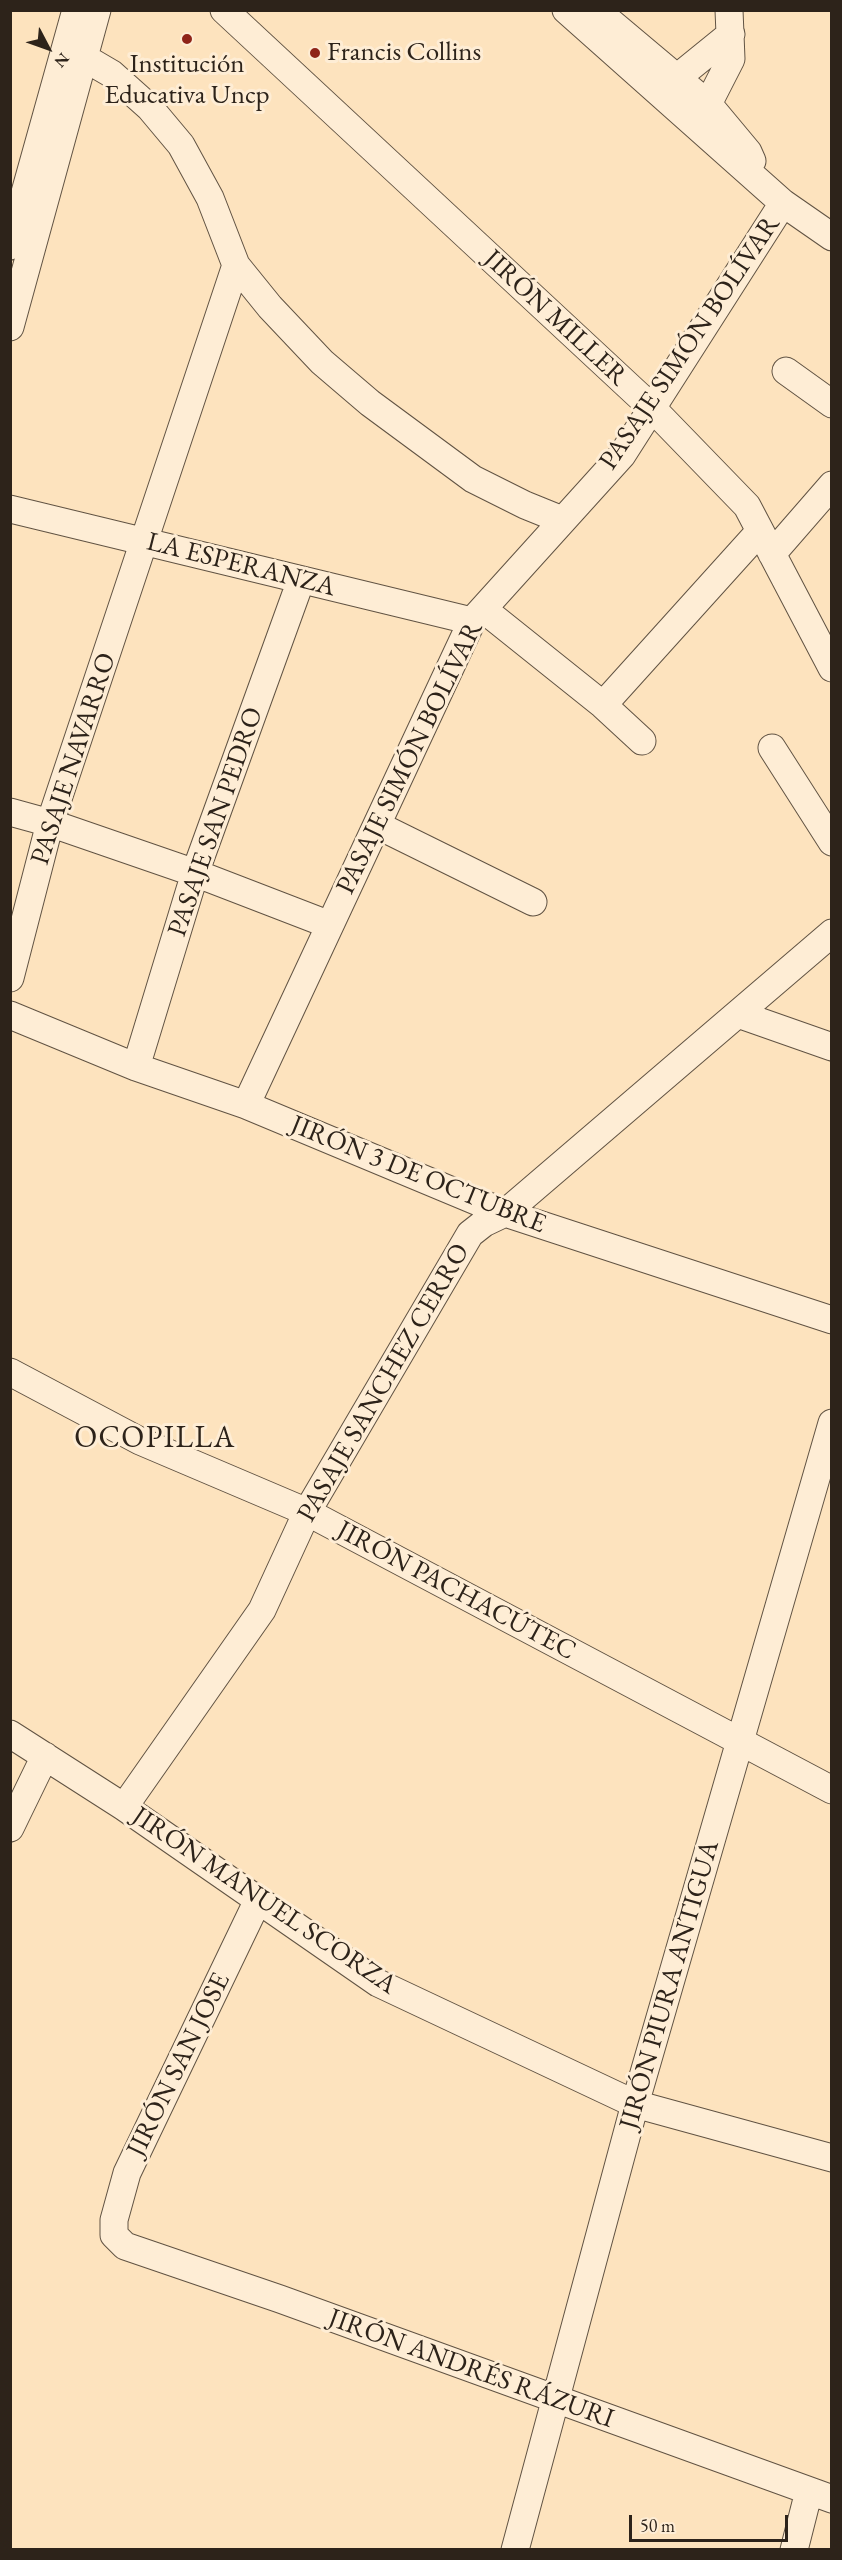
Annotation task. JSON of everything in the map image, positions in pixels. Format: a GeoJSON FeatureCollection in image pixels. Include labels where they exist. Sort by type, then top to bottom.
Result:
{"type":"FeatureCollection","features":[{"type":"Feature","properties":{"kind":"street"},"geometry":{"type":"LineString","coordinates":[[10,246],[76,10]]}},
{"type":"Feature","properties":{"kind":"street"},"geometry":{"type":"LineString","coordinates":[[10,327],[97,10]]}},
{"type":"Feature","properties":{"kind":"street","name":"JIRÓN MILLER"},"geometry":{"type":"LineString","coordinates":[[224,10],[651,407],[747,506],[831,668]]}},
{"type":"Feature","properties":{"kind":"street"},"geometry":{"type":"LineString","coordinates":[[566,10],[783,203],[831,237]]}},
{"type":"Feature","properties":{"kind":"street"},"geometry":{"type":"LineString","coordinates":[[596,10],[708,104],[748,152],[760,182]]}},
{"type":"Feature","properties":{"kind":"street"},"geometry":{"type":"LineString","coordinates":[[708,104],[731,59],[730,22]]}},
{"type":"Feature","properties":{"kind":"street"},"geometry":{"type":"LineString","coordinates":[[678,77],[730,22]]}},
{"type":"Feature","properties":{"kind":"street"},"geometry":{"type":"LineString","coordinates":[[83,57],[112,74],[150,108],[181,145],[210,198],[236,265],[270,307],[322,362],[370,403],[473,479],[525,505],[562,520]]}},
{"type":"Feature","properties":{"kind":"street","name":"PASAJE SIMÓN BOLÍVAR"},"geometry":{"type":"LineString","coordinates":[[246,1105],[478,615],[622,454],[783,203]]}},
{"type":"Feature","properties":{"kind":"street","name":"PASAJE NAVARRO"},"geometry":{"type":"LineString","coordinates":[[10,978],[50,823],[236,265]]}},
{"type":"Feature","properties":{"kind":"street"},"geometry":{"type":"LineString","coordinates":[[786,371],[831,404]]}},
{"type":"Feature","properties":{"kind":"street"},"geometry":{"type":"LineString","coordinates":[[603,705],[766,543],[831,485]]}},
{"type":"Feature","properties":{"kind":"street","name":"LA ESPERANZA"},"geometry":{"type":"LineString","coordinates":[[10,509],[301,580],[478,615]]}},
{"type":"Feature","properties":{"kind":"street","name":"PASAJE SAN PEDRO"},"geometry":{"type":"LineString","coordinates":[[136,1067],[195,873],[301,580]]}},
{"type":"Feature","properties":{"kind":"street"},"geometry":{"type":"LineString","coordinates":[[478,615],[603,705],[642,741]]}},
{"type":"Feature","properties":{"kind":"street"},"geometry":{"type":"LineString","coordinates":[[772,748],[831,842]]}},
{"type":"Feature","properties":{"kind":"street"},"geometry":{"type":"LineString","coordinates":[[10,812],[50,823],[195,873],[330,925]]}},
{"type":"Feature","properties":{"kind":"street"},"geometry":{"type":"LineString","coordinates":[[377,825],[532,902]]}},
{"type":"Feature","properties":{"kind":"street","name":"PASAJE SANCHEZ CERRO"},"geometry":{"type":"LineString","coordinates":[[124,1807],[262,1610],[307,1512],[470,1234],[484,1223],[505,1213],[831,933]]}},
{"type":"Feature","properties":{"kind":"street"},"geometry":{"type":"LineString","coordinates":[[738,1014],[831,1047]]}},
{"type":"Feature","properties":{"kind":"street","name":"JIRÓN 3 DE OCTUBRE"},"geometry":{"type":"LineString","coordinates":[[10,1016],[136,1067],[246,1105],[505,1213],[831,1320]]}},
{"type":"Feature","properties":{"kind":"street","name":"JIRÓN PACHACÚTEC"},"geometry":{"type":"LineString","coordinates":[[10,1372],[140,1442],[307,1512],[831,1790]]}},
{"type":"Feature","properties":{"kind":"street","name":"JIRÓN PIURA ANTIGUA"},"geometry":{"type":"LineString","coordinates":[[515,2550],[635,2104],[831,1423]]}},
{"type":"Feature","properties":{"kind":"street","name":"JIRÓN MANUEL SCORZA"},"geometry":{"type":"LineString","coordinates":[[10,1734],[124,1807],[378,1983],[635,2104],[831,2158]]}},
{"type":"Feature","properties":{"kind":"street"},"geometry":{"type":"LineString","coordinates":[[10,1828],[45,1756]]}},
{"type":"Feature","properties":{"kind":"street","name":"JIRÓN SAN JOSE"},"geometry":{"type":"LineString","coordinates":[[114,2235],[114,2220],[127,2173],[258,1900]]}},
{"type":"Feature","properties":{"kind":"street","name":"JIRÓN ANDRÉS RÁZURI"},"geometry":{"type":"LineString","coordinates":[[114,2235],[125,2246],[280,2299],[820,2495]]}},
{"type":"Feature","properties":{"kind":"street"},"geometry":{"type":"LineString","coordinates":[[794,2550],[820,2495]]}},
{"type":"Feature","properties":{"kind":"place","name":"Institución Educativa Uncp"},"geometry":{"type":"Point","coordinates":[187,39]}},
{"type":"Feature","properties":{"kind":"place","name":"Francis Collins"},"geometry":{"type":"Point","coordinates":[315,53]}},
{"type":"Feature","properties":{"kind":"district","name":"OCOPILLA"},"geometry":{"type":"Point","coordinates":[155,1439]}}]}
